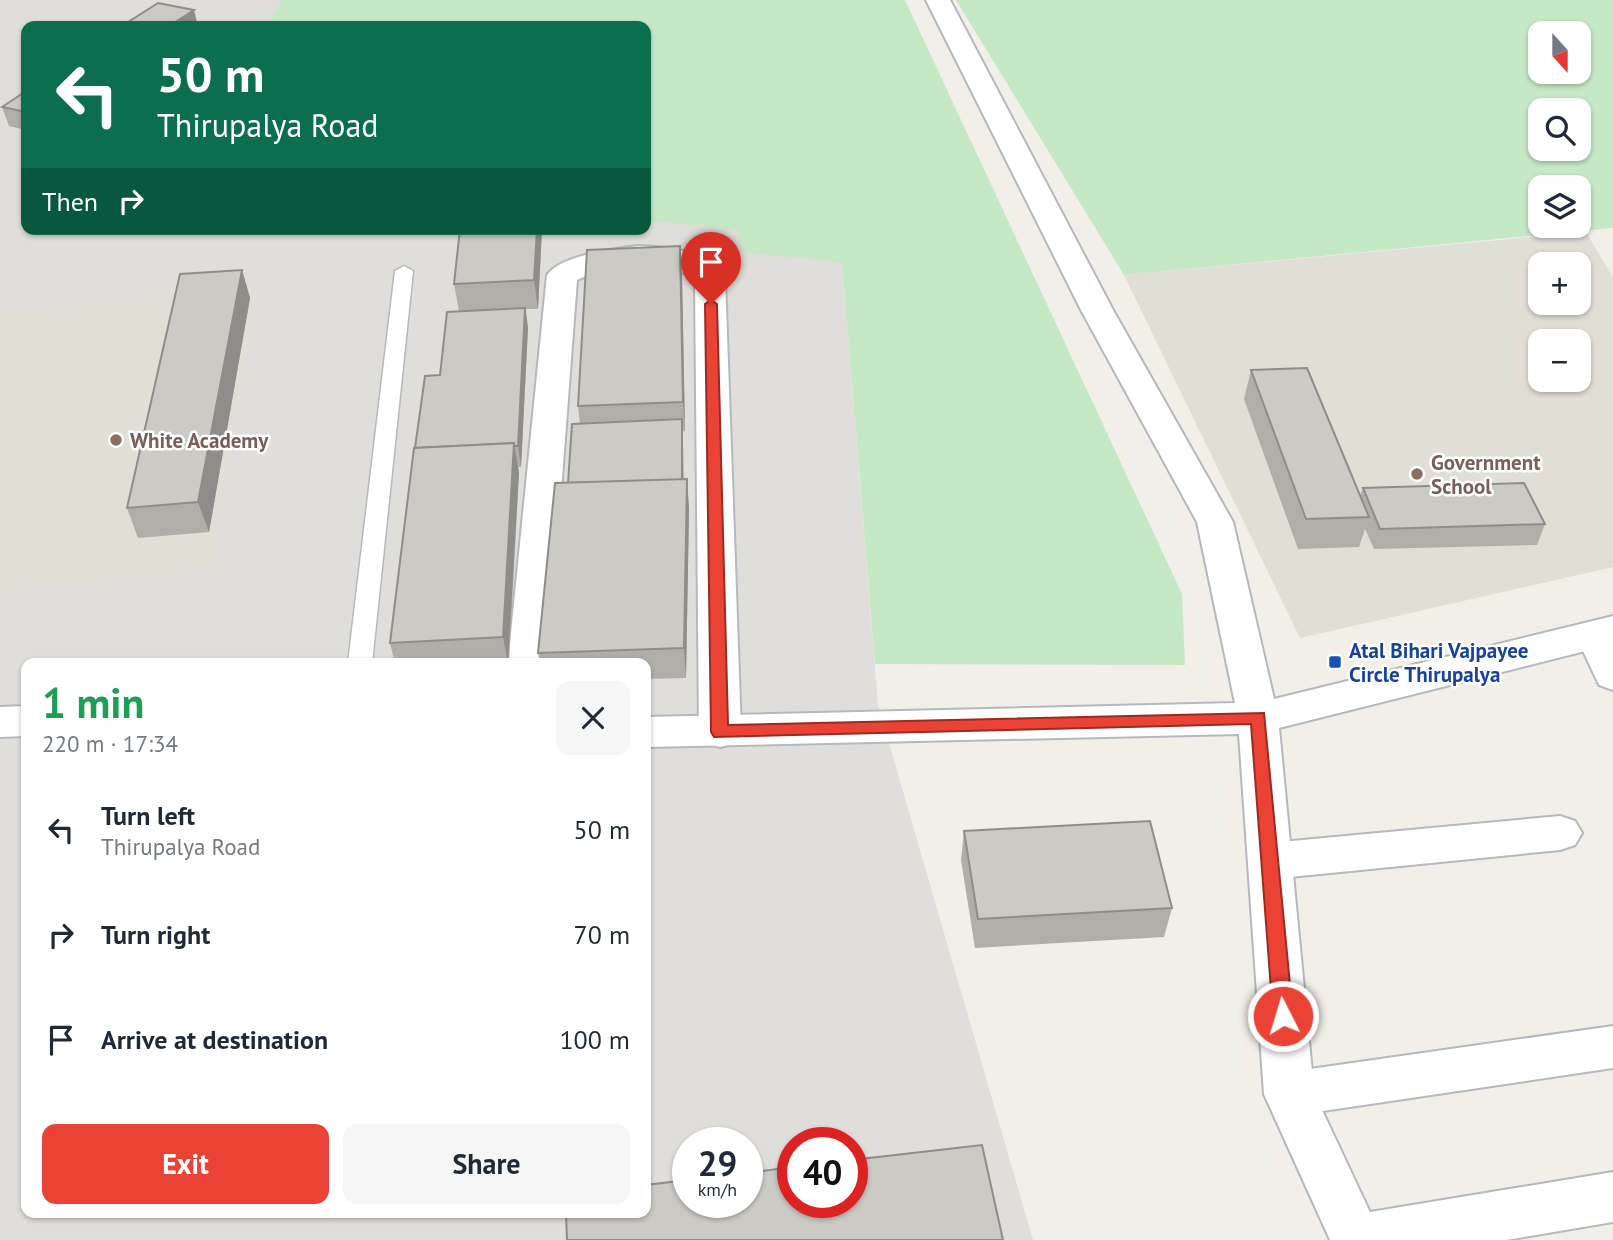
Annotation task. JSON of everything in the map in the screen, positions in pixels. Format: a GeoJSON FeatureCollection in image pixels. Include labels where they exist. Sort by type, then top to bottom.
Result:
{"type":"FeatureCollection","features":[{"type":"Feature","properties":{"kind":"street"},"geometry":{"type":"LineString","coordinates":[[938,0],[1097,310],[1215,522],[1258,718],[1289,1094],[1357,1240],[1613,1197]]}},
{"type":"Feature","properties":{"kind":"street"},"geometry":{"type":"LineString","coordinates":[[528,658],[562,275],[580,265],[611,257],[672,256],[698,265],[710,277],[720,732]]}},
{"type":"Feature","properties":{"kind":"street"},"geometry":{"type":"LineString","coordinates":[[651,732],[1258,718],[1604,633],[1613,675]]}},
{"type":"Feature","properties":{"kind":"street"},"geometry":{"type":"LineString","coordinates":[[0,722],[21,721]]}},
{"type":"Feature","properties":{"kind":"street"},"geometry":{"type":"LineString","coordinates":[[1270,861],[1560,833]]}},
{"type":"Feature","properties":{"kind":"street"},"geometry":{"type":"LineString","coordinates":[[1289,1094],[1613,1047]]}},
{"type":"Feature","properties":{"kind":"lane"},"geometry":{"type":"LineString","coordinates":[[361,658],[404,271]]}},
{"type":"Feature","properties":{"kind":"shaded area"},"geometry":{"type":"Polygon","coordinates":[[[0,0],[714,0],[842,262],[878,705],[1033,1240],[0,1240],[0,0]]]}},
{"type":"Feature","properties":{"kind":"shaded area","name":"Government School"},"geometry":{"type":"Polygon","coordinates":[[[1528,237],[1590,238],[1613,277],[1613,567],[1300,638],[1124,275],[1528,237]]]}},
{"type":"Feature","properties":{"kind":"shaded area","name":"White Academy"},"geometry":{"type":"Polygon","coordinates":[[[255,292],[212,568],[0,589],[0,313],[255,292]]]}},
{"type":"Feature","properties":{"kind":"green space"},"geometry":{"type":"Polygon","coordinates":[[[282,0],[905,0],[1182,594],[1185,665],[875,664],[842,262],[740,252],[737,230],[651,221],[651,21],[271,21],[282,0]]]}},
{"type":"Feature","properties":{"kind":"green space"},"geometry":{"type":"Polygon","coordinates":[[[956,0],[1613,0],[1613,228],[1591,230],[1591,175],[1528,175],[1528,236],[1124,275],[956,0]]]}},
{"type":"Feature","properties":{"kind":"building"},"geometry":{"type":"Polygon","coordinates":[[[158,3],[194,10],[177,21],[130,21],[158,3]]]}},
{"type":"Feature","properties":{"kind":"building"},"geometry":{"type":"Polygon","coordinates":[[[21,94],[21,111],[2,107],[21,94]]]}},
{"type":"Feature","properties":{"kind":"building"},"geometry":{"type":"Polygon","coordinates":[[[459,235],[537,235],[534,280],[454,284],[459,235]]]}},
{"type":"Feature","properties":{"kind":"building"},"geometry":{"type":"Polygon","coordinates":[[[680,246],[683,402],[578,406],[587,250],[680,246]]]}},
{"type":"Feature","properties":{"kind":"building"},"geometry":{"type":"Polygon","coordinates":[[[242,270],[198,502],[127,508],[180,274],[242,270]]]}},
{"type":"Feature","properties":{"kind":"building"},"geometry":{"type":"Polygon","coordinates":[[[525,308],[518,446],[514,443],[415,448],[425,376],[440,375],[447,312],[525,308]]]}},
{"type":"Feature","properties":{"kind":"building"},"geometry":{"type":"Polygon","coordinates":[[[1307,368],[1369,517],[1306,519],[1251,370],[1307,368]]]}},
{"type":"Feature","properties":{"kind":"building"},"geometry":{"type":"Polygon","coordinates":[[[682,419],[682,480],[568,483],[572,424],[682,419]]]}},
{"type":"Feature","properties":{"kind":"building"},"geometry":{"type":"Polygon","coordinates":[[[514,443],[503,637],[390,643],[414,448],[514,443]]]}},
{"type":"Feature","properties":{"kind":"building"},"geometry":{"type":"Polygon","coordinates":[[[687,479],[684,648],[538,653],[555,483],[687,479]]]}},
{"type":"Feature","properties":{"kind":"building"},"geometry":{"type":"Polygon","coordinates":[[[1524,483],[1545,524],[1380,529],[1363,488],[1524,483]]]}},
{"type":"Feature","properties":{"kind":"building"},"geometry":{"type":"Polygon","coordinates":[[[1150,821],[1172,908],[978,919],[964,831],[1150,821]]]}},
{"type":"Feature","properties":{"kind":"building"},"geometry":{"type":"Polygon","coordinates":[[[982,1145],[1003,1240],[567,1240],[566,1218],[651,1218],[651,1184],[672,1182],[672,1218],[763,1218],[763,1171],[777,1169],[777,1218],[868,1218],[868,1158],[982,1145]]]}},
{"type":"Feature","properties":{"kind":"place","name":"White Academy"},"geometry":{"type":"Point","coordinates":[116,440]}},
{"type":"Feature","properties":{"kind":"place","name":"Government School"},"geometry":{"type":"Point","coordinates":[1417,474]}},
{"type":"Feature","properties":{"kind":"place","name":"Atal Bihari Vajpayee Circle Thirupalya"},"geometry":{"type":"Point","coordinates":[1335,662]}},
{"type":"Feature","properties":{"kind":"route"},"geometry":{"type":"LineString","coordinates":[[711,304],[720,732],[1258,718],[1283,1016]]}}]}
